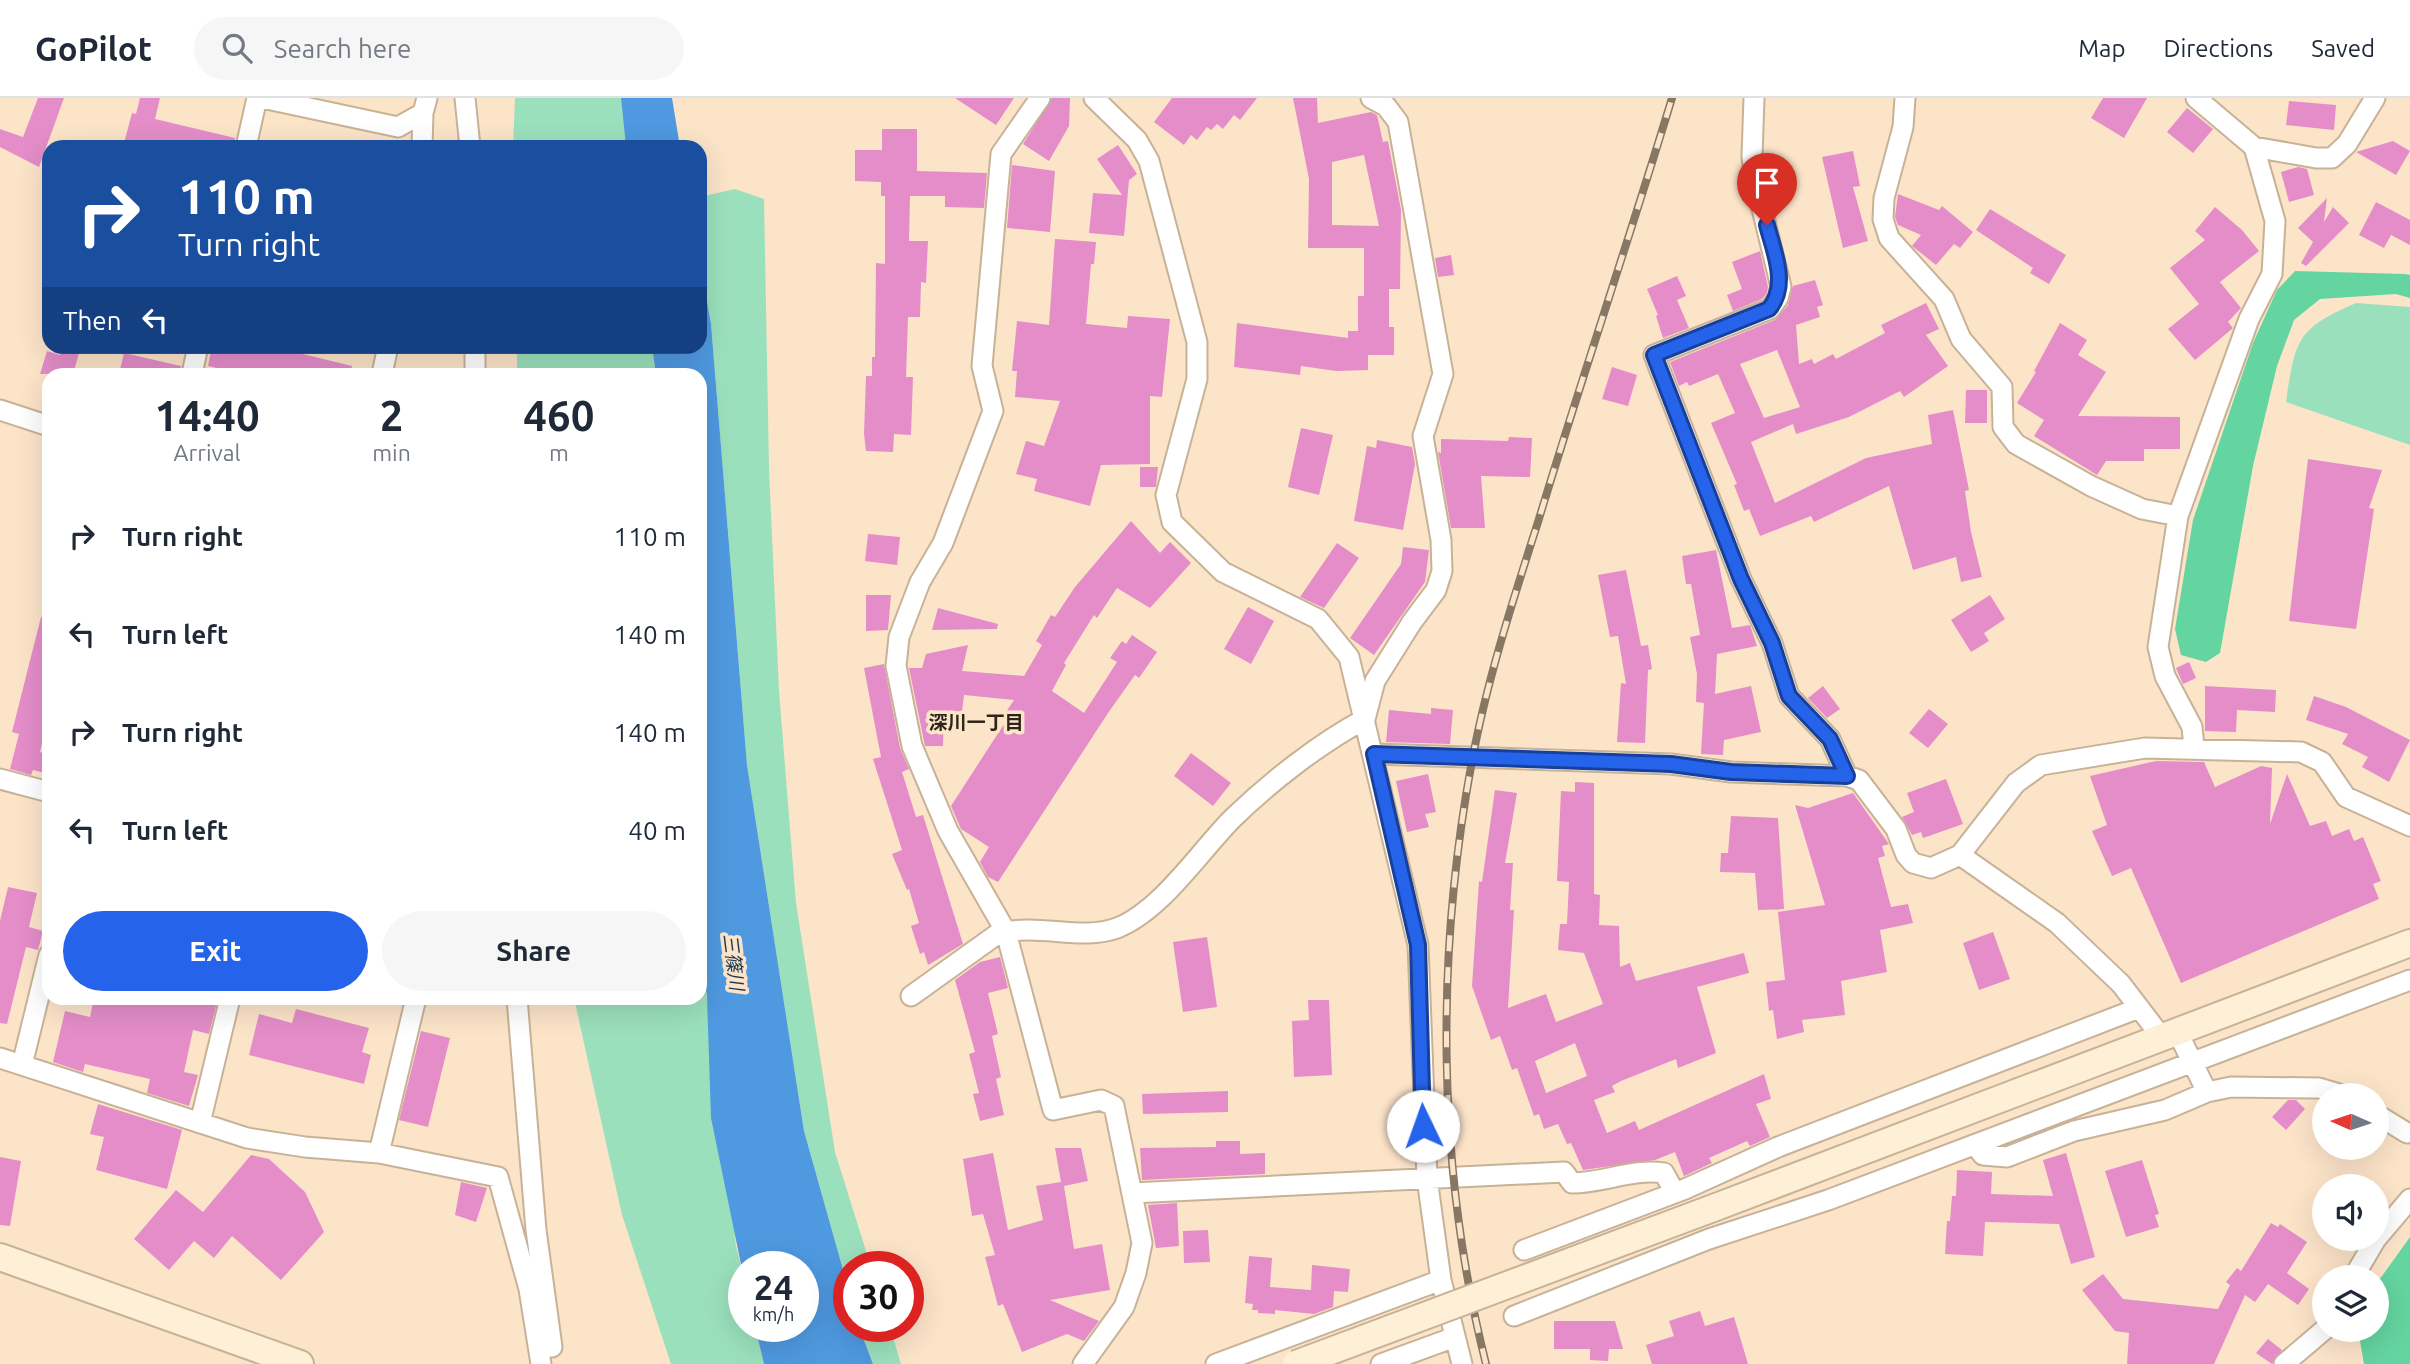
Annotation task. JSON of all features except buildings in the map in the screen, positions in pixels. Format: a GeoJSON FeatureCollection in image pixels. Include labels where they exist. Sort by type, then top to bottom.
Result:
{"type":"FeatureCollection","features":[{"type":"Feature","properties":{"kind":"street"},"geometry":{"type":"LineString","coordinates":[[248,140],[260,98],[398,127],[425,106]]}},
{"type":"Feature","properties":{"kind":"street"},"geometry":{"type":"LineString","coordinates":[[466,98],[469,140]]}},
{"type":"Feature","properties":{"kind":"street"},"geometry":{"type":"LineString","coordinates":[[1040,98],[1001,154],[982,366],[993,411],[943,543],[919,582],[898,637],[896,666],[912,746],[948,831],[1006,932],[1053,1110],[1101,1100],[1114,1106],[1142,1243],[1136,1273],[1124,1307],[1083,1364]]}},
{"type":"Feature","properties":{"kind":"street"},"geometry":{"type":"LineString","coordinates":[[1094,98],[1136,140],[1149,160],[1197,342],[1197,379],[1166,495],[1172,522],[1223,572],[1318,619],[1349,657],[1418,945],[1427,1178],[1441,1280],[1462,1364]]}},
{"type":"Feature","properties":{"kind":"street"},"geometry":{"type":"LineString","coordinates":[[911,996],[996,935],[1031,929],[1077,932],[1116,928],[1142,914],[1235,817],[1333,736],[1365,719],[1375,681],[1436,590],[1442,571],[1441,540],[1423,436],[1443,374],[1398,122],[1386,106],[1371,98]]}},
{"type":"Feature","properties":{"kind":"street"},"geometry":{"type":"LineString","coordinates":[[1754,98],[1752,157],[1781,287],[1778,298],[1769,309],[1654,355],[1736,568],[1772,643],[1789,696],[1830,739],[1847,776]]}},
{"type":"Feature","properties":{"kind":"street"},"geometry":{"type":"LineString","coordinates":[[1905,98],[1903,127],[1884,198],[1883,219],[1889,238],[1944,299],[1961,339],[2002,387],[2003,427],[2016,444],[2091,486],[2142,509],[2178,516]]}},
{"type":"Feature","properties":{"kind":"street"},"geometry":{"type":"LineString","coordinates":[[2196,98],[2253,147],[2316,158],[2332,158],[2347,144],[2375,98]]}},
{"type":"Feature","properties":{"kind":"street"},"geometry":{"type":"LineString","coordinates":[[423,140],[425,106]]}},
{"type":"Feature","properties":{"kind":"street"},"geometry":{"type":"LineString","coordinates":[[2194,747],[2192,727],[2165,676],[2158,647],[2178,516],[2249,319],[2272,274],[2275,221],[2253,147]]}},
{"type":"Feature","properties":{"kind":"street"},"geometry":{"type":"LineString","coordinates":[[0,410],[42,424]]}},
{"type":"Feature","properties":{"kind":"street"},"geometry":{"type":"LineString","coordinates":[[1374,754],[1671,764],[1731,772],[1847,776],[1859,780],[1896,829],[1906,855],[1913,863],[1931,868],[1960,855],[2016,783],[2040,765],[2145,748],[2194,747],[2301,752],[2322,762],[2346,797],[2410,826]]}},
{"type":"Feature","properties":{"kind":"street"},"geometry":{"type":"LineString","coordinates":[[0,779],[42,790]]}},
{"type":"Feature","properties":{"kind":"street"},"geometry":{"type":"LineString","coordinates":[[1960,855],[2057,923],[2121,984],[2139,1008],[2170,1036],[2193,1062],[2207,1093]]}},
{"type":"Feature","properties":{"kind":"street"},"geometry":{"type":"LineString","coordinates":[[1296,1364],[2170,1036],[2410,943]]}},
{"type":"Feature","properties":{"kind":"street"},"geometry":{"type":"LineString","coordinates":[[1514,1316],[1709,1239],[1828,1200],[2410,980]]}},
{"type":"Feature","properties":{"kind":"street"},"geometry":{"type":"LineString","coordinates":[[22,1065],[42,984]]}},
{"type":"Feature","properties":{"kind":"street"},"geometry":{"type":"LineString","coordinates":[[200,1123],[228,1005]]}},
{"type":"Feature","properties":{"kind":"street"},"geometry":{"type":"LineString","coordinates":[[379,1153],[414,1005]]}},
{"type":"Feature","properties":{"kind":"street"},"geometry":{"type":"LineString","coordinates":[[518,1005],[536,1230],[552,1364]]}},
{"type":"Feature","properties":{"kind":"street"},"geometry":{"type":"LineString","coordinates":[[1524,1250],[1675,1193],[1778,1147],[2139,1008]]}},
{"type":"Feature","properties":{"kind":"street"},"geometry":{"type":"LineString","coordinates":[[0,1058],[259,1140],[379,1153],[498,1177],[530,1289],[541,1364]]}},
{"type":"Feature","properties":{"kind":"street"},"geometry":{"type":"LineString","coordinates":[[1975,1145],[1983,1155],[2007,1157],[2074,1131],[2165,1110],[2207,1093],[2231,1087],[2312,1088]]}},
{"type":"Feature","properties":{"kind":"street"},"geometry":{"type":"LineString","coordinates":[[2389,1122],[2407,1133]]}},
{"type":"Feature","properties":{"kind":"street"},"geometry":{"type":"LineString","coordinates":[[1132,1193],[1564,1172],[1572,1183],[1595,1183],[1645,1170],[1664,1173],[1675,1193]]}},
{"type":"Feature","properties":{"kind":"street"},"geometry":{"type":"LineString","coordinates":[[2389,1224],[2410,1199]]}},
{"type":"Feature","properties":{"kind":"street"},"geometry":{"type":"LineString","coordinates":[[0,1257],[300,1364]]}},
{"type":"Feature","properties":{"kind":"street"},"geometry":{"type":"LineString","coordinates":[[1216,1364],[1441,1280]]}},
{"type":"Feature","properties":{"kind":"street"},"geometry":{"type":"LineString","coordinates":[[1381,1364],[1455,1338]]}},
{"type":"Feature","properties":{"kind":"street"},"geometry":{"type":"LineString","coordinates":[[2284,1364],[2312,1340]]}},
{"type":"Feature","properties":{"kind":"green space"},"geometry":{"type":"Polygon","coordinates":[[[515,98],[621,98],[625,140],[513,140],[515,98]]]}},
{"type":"Feature","properties":{"kind":"green space"},"geometry":{"type":"Polygon","coordinates":[[[735,189],[764,199],[769,468],[779,691],[796,903],[835,1152],[866,1251],[838,1251],[804,1131],[747,765],[707,301],[707,195],[735,189]]]}},
{"type":"Feature","properties":{"kind":"green space"},"geometry":{"type":"Polygon","coordinates":[[[2295,271],[2410,275],[2410,298],[2396,294],[2320,299],[2294,320],[2277,366],[2253,466],[2220,653],[2206,662],[2181,655],[2175,629],[2193,520],[2253,343],[2277,290],[2295,271]]]}},
{"type":"Feature","properties":{"kind":"green space"},"geometry":{"type":"Polygon","coordinates":[[[2356,303],[2410,307],[2410,445],[2286,402],[2293,364],[2302,339],[2321,321],[2356,303]]]}},
{"type":"Feature","properties":{"kind":"green space"},"geometry":{"type":"Polygon","coordinates":[[[517,354],[653,354],[655,368],[517,368],[517,354]]]}},
{"type":"Feature","properties":{"kind":"green space"},"geometry":{"type":"Polygon","coordinates":[[[707,999],[737,1251],[728,1251],[728,1342],[759,1342],[764,1364],[671,1364],[622,1215],[576,1005],[707,1005],[707,999]]]}},
{"type":"Feature","properties":{"kind":"green space"},"geometry":{"type":"Polygon","coordinates":[[[2410,1237],[2410,1364],[2364,1364],[2360,1342],[2389,1342],[2389,1266],[2410,1237]]]}},
{"type":"Feature","properties":{"kind":"green space"},"geometry":{"type":"Polygon","coordinates":[[[865,1342],[894,1342],[901,1364],[873,1364],[865,1342]]]}},
{"type":"Feature","properties":{"kind":"water"},"geometry":{"type":"Polygon","coordinates":[[[621,98],[672,98],[679,140],[625,140],[621,98]]]}},
{"type":"Feature","properties":{"kind":"water","name":"三篠川"},"geometry":{"type":"Polygon","coordinates":[[[707,301],[747,765],[804,1131],[838,1251],[833,1251],[833,1342],[865,1342],[873,1364],[764,1364],[759,1342],[819,1342],[819,1251],[738,1251],[711,1118],[707,997],[707,368],[655,368],[653,354],[707,354],[707,301]]]}},
{"type":"Feature","properties":{"kind":"railway"},"geometry":{"type":"LineString","coordinates":[[1486,1364],[1470,1290],[1450,1140],[1447,987],[1460,836],[1478,731],[1501,640],[1672,98]]}},
{"type":"Feature","properties":{"kind":"district","name":"深川一丁目"},"geometry":{"type":"Point","coordinates":[976,722]}},
{"type":"Feature","properties":{"kind":"route"},"geometry":{"type":"LineString","coordinates":[[1423,1126],[1422,998],[1418,945],[1374,754],[1671,764],[1731,772],[1847,776],[1830,739],[1798,709],[1789,696],[1772,643],[1741,579],[1670,402],[1654,355],[1769,309],[1778,298],[1781,287],[1767,225]]}}]}
